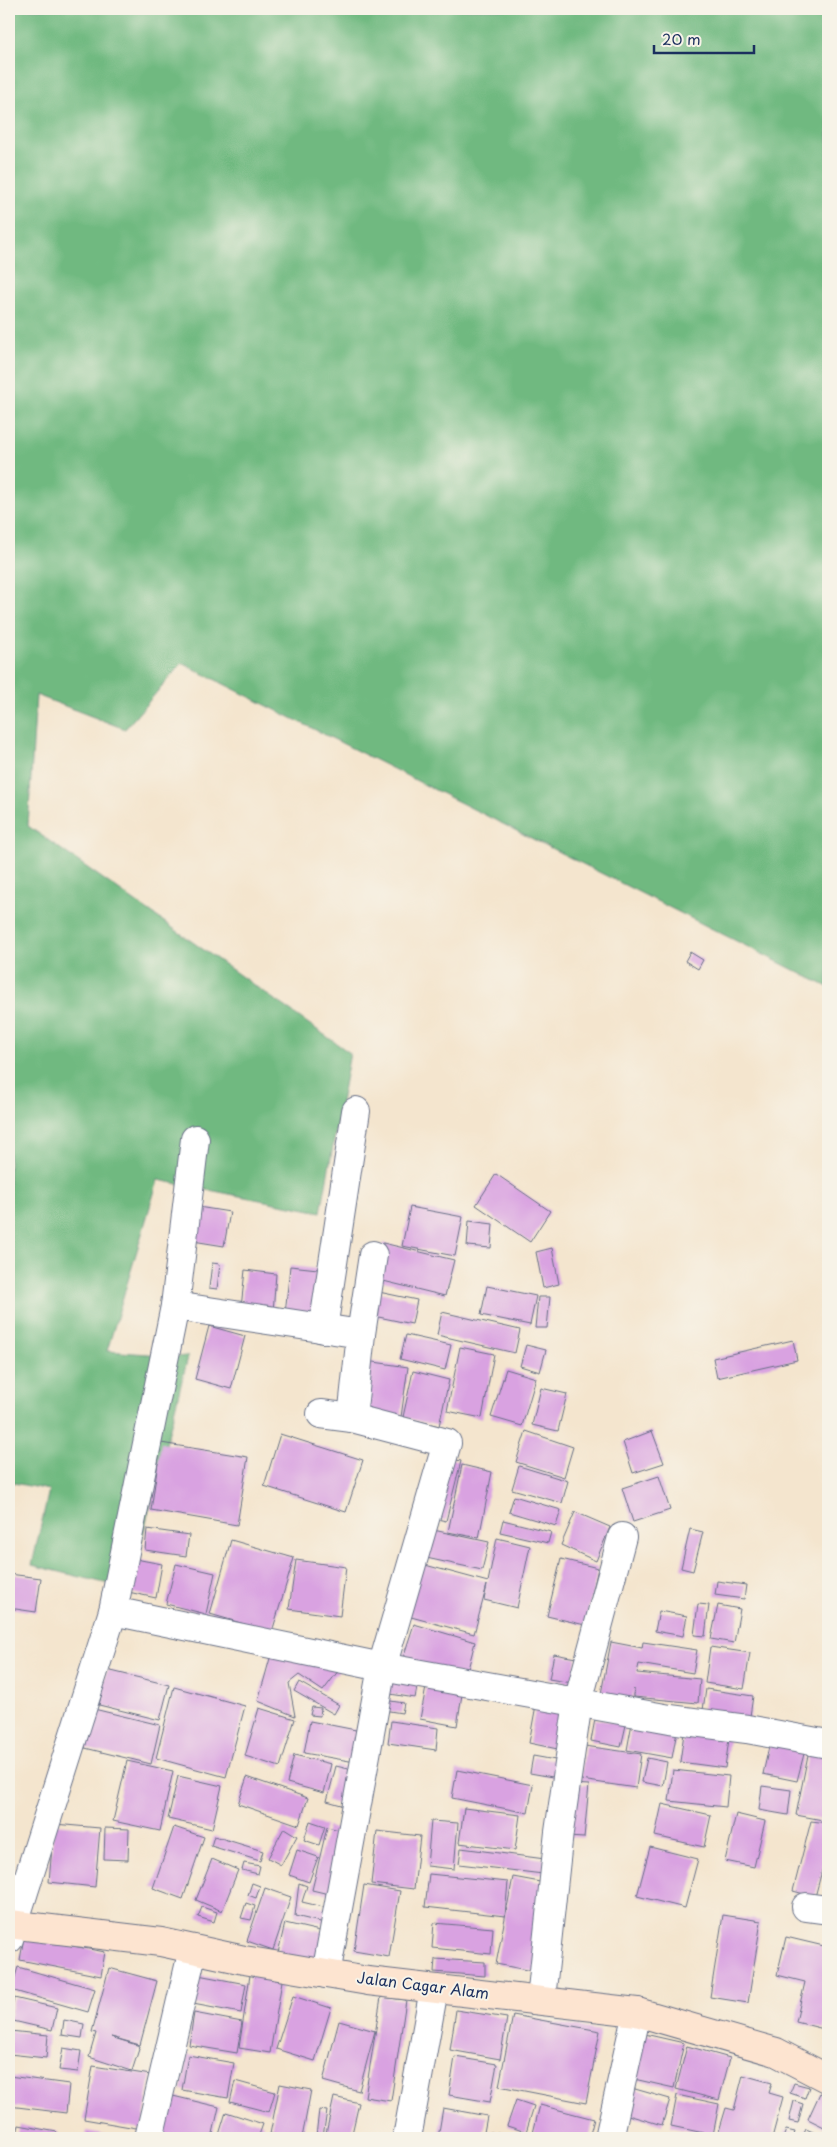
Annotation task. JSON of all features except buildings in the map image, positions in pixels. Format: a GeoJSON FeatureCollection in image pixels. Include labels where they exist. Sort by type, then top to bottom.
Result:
{"type":"FeatureCollection","features":[{"type":"Feature","properties":{"kind":"street"},"geometry":{"type":"LineString","coordinates":[[323,1329],[356,1112]]}},
{"type":"Feature","properties":{"kind":"street"},"geometry":{"type":"LineString","coordinates":[[10,1929],[113,1610],[175,1306],[195,1139]]}},
{"type":"Feature","properties":{"kind":"street"},"geometry":{"type":"LineString","coordinates":[[352,1418],[361,1334],[373,1255]]}},
{"type":"Feature","properties":{"kind":"street"},"geometry":{"type":"LineString","coordinates":[[175,1306],[361,1334]]}},
{"type":"Feature","properties":{"kind":"street"},"geometry":{"type":"LineString","coordinates":[[320,1414],[352,1418],[447,1442],[382,1667],[326,1974]]}},
{"type":"Feature","properties":{"kind":"street"},"geometry":{"type":"LineString","coordinates":[[541,1999],[560,1832],[578,1702],[622,1537]]}},
{"type":"Feature","properties":{"kind":"street"},"geometry":{"type":"LineString","coordinates":[[113,1610],[382,1667],[828,1744]]}},
{"type":"Feature","properties":{"kind":"street","name":"Jalan Cagar Alam"},"geometry":{"type":"LineString","coordinates":[[10,1929],[118,1935],[326,1974],[434,1989],[541,1999],[637,2012],[776,2052],[828,2079]]}},
{"type":"Feature","properties":{"kind":"street"},"geometry":{"type":"LineString","coordinates":[[149,2138],[193,1949]]}},
{"type":"Feature","properties":{"kind":"street"},"geometry":{"type":"LineString","coordinates":[[407,2138],[434,1989]]}},
{"type":"Feature","properties":{"kind":"street"},"geometry":{"type":"LineString","coordinates":[[609,2138],[637,2012]]}},
{"type":"Feature","properties":{"kind":"green space"},"geometry":{"type":"Polygon","coordinates":[[[9,9],[828,9],[828,987],[182,663],[125,729],[36,695],[28,826],[350,1053],[321,1212],[158,1180],[107,1351],[188,1357],[129,1589],[32,1565],[49,1490],[9,1482],[9,9]]]}}]}
